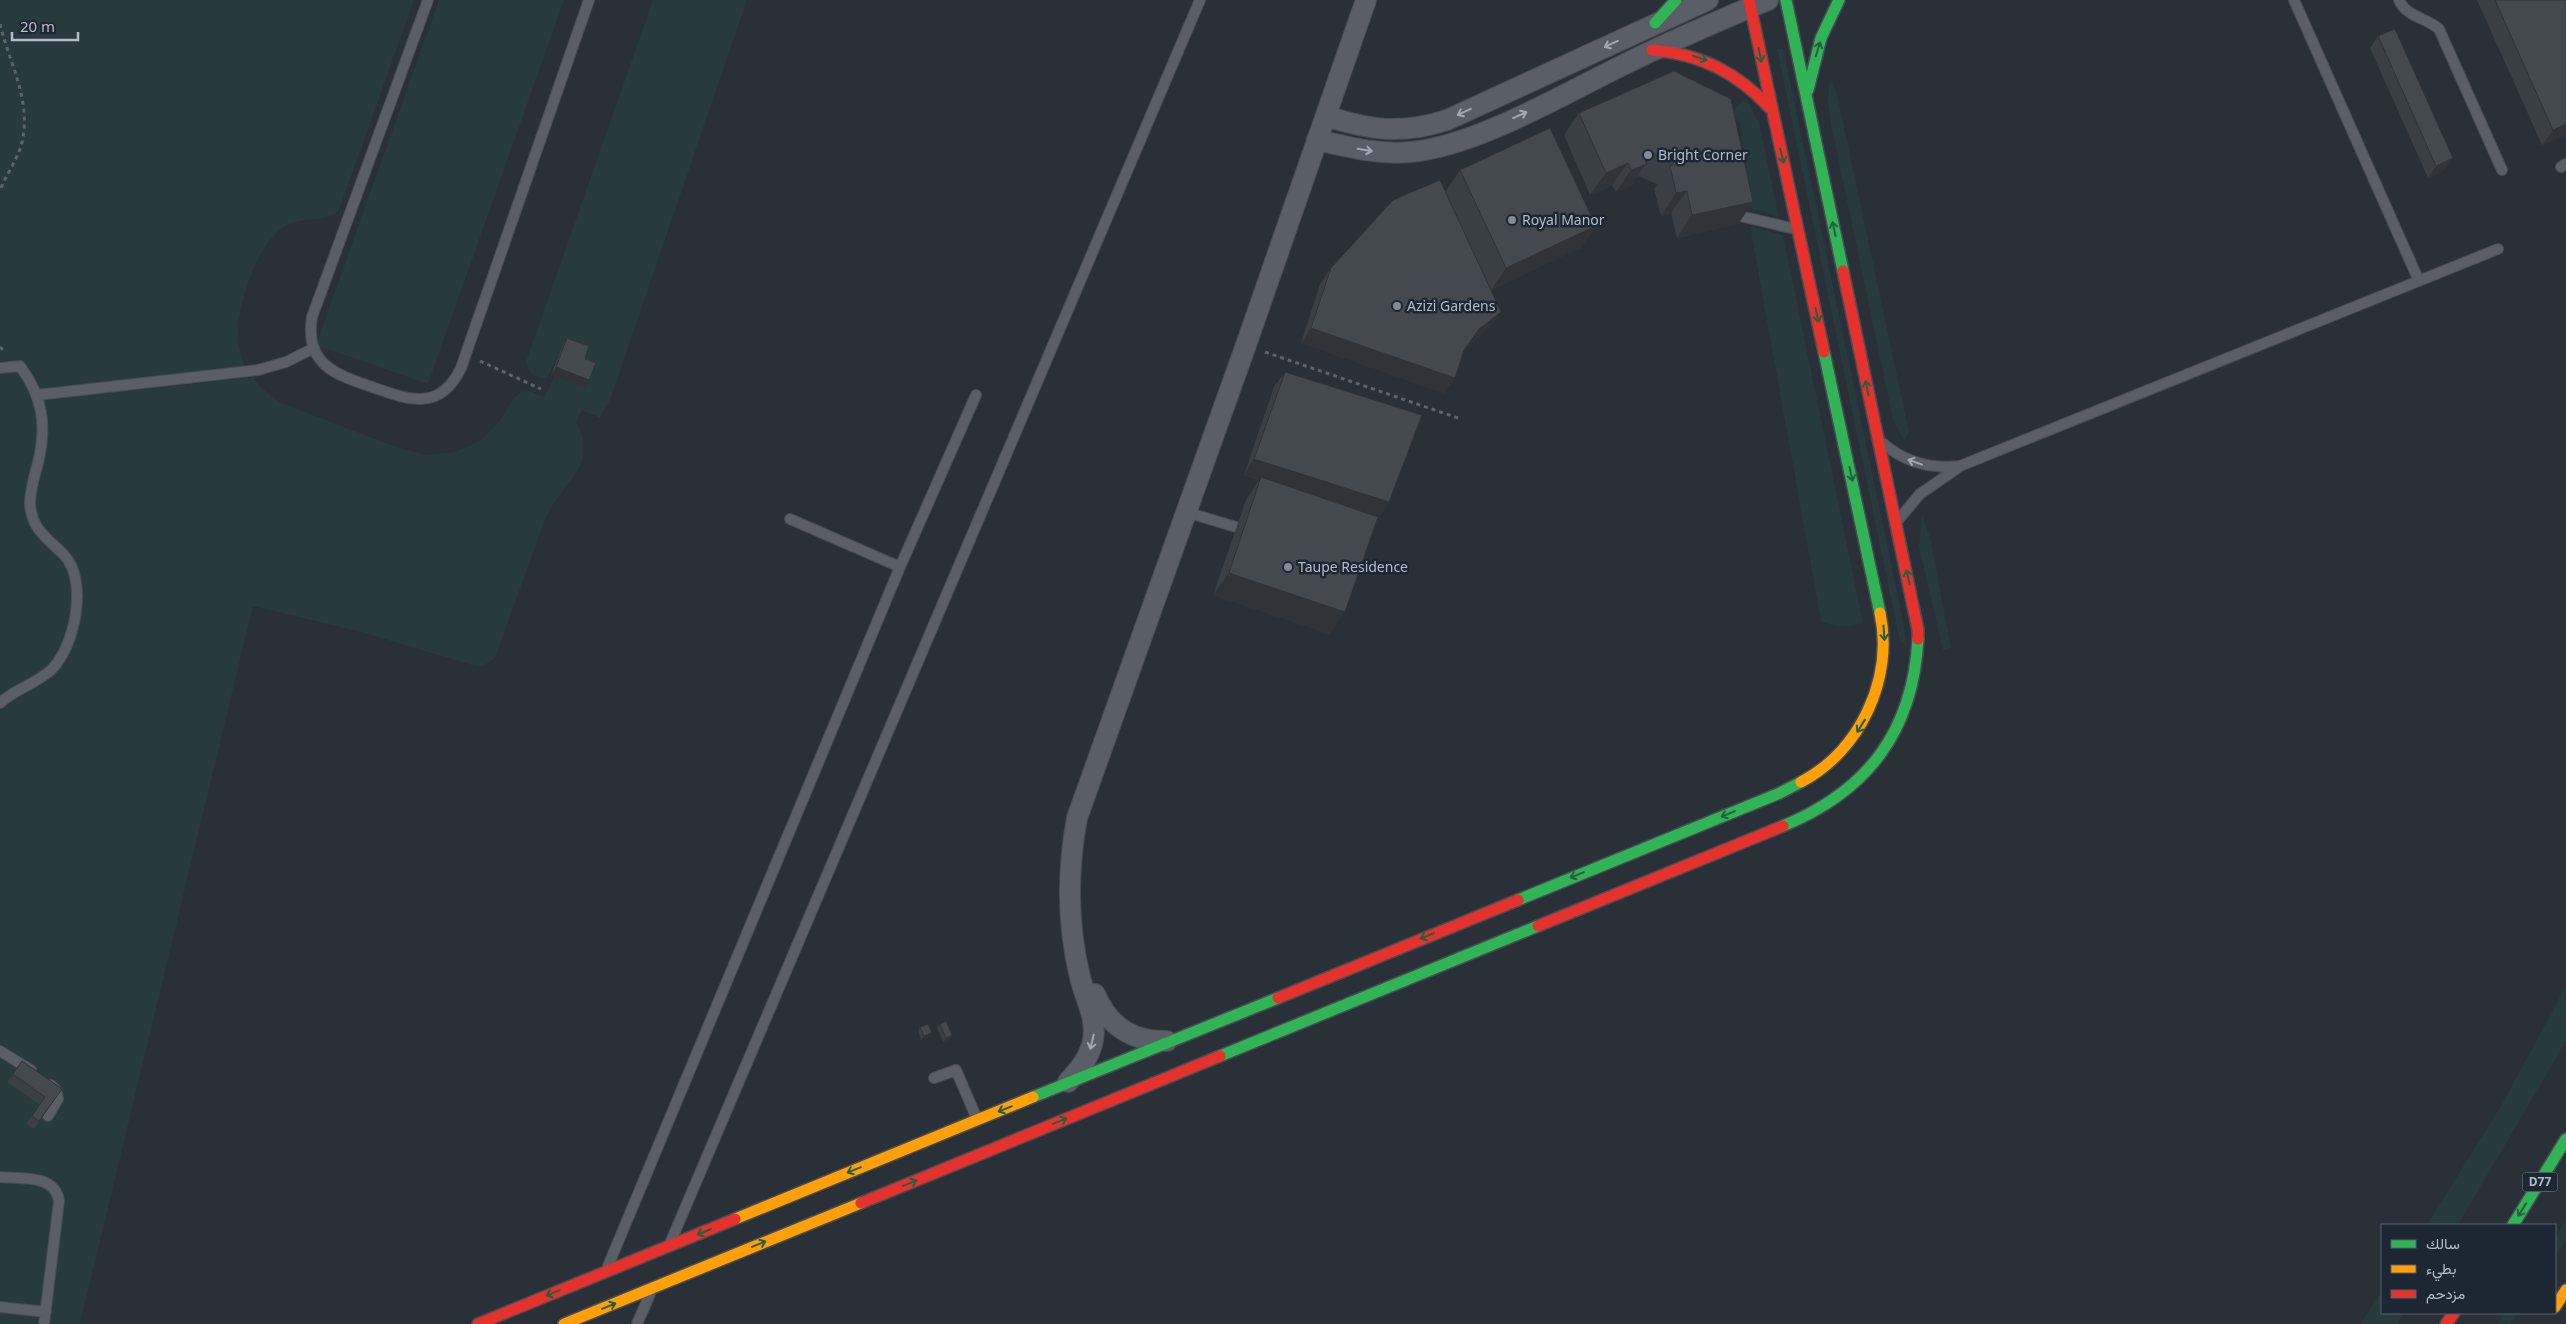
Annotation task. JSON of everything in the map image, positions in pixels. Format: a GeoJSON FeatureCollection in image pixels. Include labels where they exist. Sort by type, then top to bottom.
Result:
{"type":"FeatureCollection","features":[{"type":"Feature","properties":{"kind":"street"},"geometry":{"type":"LineString","coordinates":[[1066,1084],[1080,1068],[1093,1040],[1093,1014],[1080,977],[1070,914],[1070,866],[1078,818],[1366,0]]}},
{"type":"Feature","properties":{"kind":"street"},"geometry":{"type":"LineString","coordinates":[[1655,23],[1676,0]]}},
{"type":"Feature","properties":{"kind":"street"},"geometry":{"type":"LineString","coordinates":[[1326,116],[1367,128],[1387,130],[1428,126],[1447,120],[1708,0]]}},
{"type":"Feature","properties":{"kind":"street"},"geometry":{"type":"LineString","coordinates":[[564,1324],[579,1321],[652,1288],[1380,981],[1806,817],[1824,807],[1858,782],[1873,767],[1896,733],[1912,694],[1918,652],[1918,630],[1786,0]]}},
{"type":"Feature","properties":{"kind":"street"},"geometry":{"type":"LineString","coordinates":[[1806,96],[1821,38],[1839,0]]}},
{"type":"Feature","properties":{"kind":"street"},"geometry":{"type":"LineString","coordinates":[[478,1324],[1798,785],[1830,763],[1856,734],[1870,709],[1888,685],[1882,612],[1771,109],[1756,2],[1652,50],[1532,110],[1449,145],[1411,152],[1387,153],[1364,151],[1317,140]]}},
{"type":"Feature","properties":{"kind":"street"},"geometry":{"type":"LineString","coordinates":[[1652,50],[1687,54],[1721,66],[1748,84],[1771,109]]}},
{"type":"Feature","properties":{"kind":"street"},"geometry":{"type":"LineString","coordinates":[[1888,685],[1912,694]]}},
{"type":"Feature","properties":{"kind":"street"},"geometry":{"type":"LineString","coordinates":[[1372,959],[1380,981]]}},
{"type":"Feature","properties":{"kind":"street"},"geometry":{"type":"LineString","coordinates":[[1078,961],[1091,982],[1101,1007],[1115,1025],[1140,1039],[1170,1041]]}},
{"type":"Feature","properties":{"kind":"street","name":"D77"},"geometry":{"type":"LineString","coordinates":[[2514,1224],[2566,1139]]}},
{"type":"Feature","properties":{"kind":"street"},"geometry":{"type":"LineString","coordinates":[[2556,1305],[2566,1290]]}},
{"type":"Feature","properties":{"kind":"lane"},"geometry":{"type":"LineString","coordinates":[[428,0],[312,317],[310,333],[314,348],[322,362],[334,373],[399,396],[418,400],[436,396],[451,385],[461,368],[588,0]]}},
{"type":"Feature","properties":{"kind":"lane"},"geometry":{"type":"LineString","coordinates":[[668,1246],[1200,0]]}},
{"type":"Feature","properties":{"kind":"lane"},"geometry":{"type":"LineString","coordinates":[[2294,0],[2419,281]]}},
{"type":"Feature","properties":{"kind":"lane"},"geometry":{"type":"LineString","coordinates":[[2399,0],[2407,12],[2433,23],[2439,29],[2502,170]]}},
{"type":"Feature","properties":{"kind":"lane"},"geometry":{"type":"LineString","coordinates":[[1736,215],[1798,230]]}},
{"type":"Feature","properties":{"kind":"lane"},"geometry":{"type":"LineString","coordinates":[[1896,525],[1920,494],[1960,466],[2498,249]]}},
{"type":"Feature","properties":{"kind":"lane"},"geometry":{"type":"LineString","coordinates":[[37,395],[258,370],[286,362],[314,348]]}},
{"type":"Feature","properties":{"kind":"lane"},"geometry":{"type":"LineString","coordinates":[[0,368],[20,366],[37,395],[42,410],[43,438],[31,489],[31,511],[40,534],[66,557],[71,566],[76,592],[75,616],[68,643],[53,668],[0,703]]}},
{"type":"Feature","properties":{"kind":"lane"},"geometry":{"type":"LineString","coordinates":[[605,1272],[900,567],[976,395]]}},
{"type":"Feature","properties":{"kind":"lane"},"geometry":{"type":"LineString","coordinates":[[1877,436],[1896,453],[1920,464],[1947,468],[1960,466]]}},
{"type":"Feature","properties":{"kind":"lane"},"geometry":{"type":"LineString","coordinates":[[1186,512],[1236,527]]}},
{"type":"Feature","properties":{"kind":"lane"},"geometry":{"type":"LineString","coordinates":[[790,519],[900,567]]}},
{"type":"Feature","properties":{"kind":"lane"},"geometry":{"type":"LineString","coordinates":[[0,1051],[10,1056],[56,1090],[58,1099],[48,1116]]}},
{"type":"Feature","properties":{"kind":"lane"},"geometry":{"type":"LineString","coordinates":[[934,1078],[956,1070],[978,1120]]}},
{"type":"Feature","properties":{"kind":"lane"},"geometry":{"type":"LineString","coordinates":[[0,1177],[44,1181],[55,1188],[58,1195],[55,1239],[44,1324]]}},
{"type":"Feature","properties":{"kind":"lane"},"geometry":{"type":"LineString","coordinates":[[637,1324],[652,1288]]}},
{"type":"Feature","properties":{"kind":"lane"},"geometry":{"type":"LineString","coordinates":[[0,1307],[46,1312]]}},
{"type":"Feature","properties":{"kind":"path"},"geometry":{"type":"LineString","coordinates":[[0,24],[5,47],[22,92],[25,119],[20,147],[0,192]]}},
{"type":"Feature","properties":{"kind":"path"},"geometry":{"type":"LineString","coordinates":[[1246,345],[1461,419]]}},
{"type":"Feature","properties":{"kind":"path"},"geometry":{"type":"LineString","coordinates":[[465,355],[542,389]]}},
{"type":"Feature","properties":{"kind":"green space"},"geometry":{"type":"Polygon","coordinates":[[[0,0],[414,0],[339,210],[335,214],[323,218],[289,224],[278,231],[268,243],[252,272],[242,305],[238,333],[245,367],[137,379],[137,390],[253,377],[261,388],[281,403],[399,448],[427,455],[455,452],[480,441],[500,421],[513,399],[522,391],[533,392],[544,397],[555,376],[562,346],[547,378],[540,378],[533,374],[528,369],[526,362],[653,0],[747,0],[610,400],[600,418],[582,410],[576,422],[582,437],[584,450],[582,462],[546,517],[495,658],[483,666],[475,666],[361,632],[253,606],[80,1324],[0,1324],[0,0]]]}},
{"type":"Feature","properties":{"kind":"green space"},"geometry":{"type":"Polygon","coordinates":[[[439,0],[564,0],[428,384],[316,345],[439,0]]]}},
{"type":"Feature","properties":{"kind":"green space"},"geometry":{"type":"Polygon","coordinates":[[[1783,48],[1907,646],[1900,642],[1777,49],[1783,48]]]}},
{"type":"Feature","properties":{"kind":"green space"},"geometry":{"type":"Polygon","coordinates":[[[1830,78],[1837,94],[1909,432],[1904,440],[1893,420],[1831,124],[1828,101],[1830,78]]]}},
{"type":"Feature","properties":{"kind":"green space"},"geometry":{"type":"Polygon","coordinates":[[[1746,98],[1759,123],[1779,217],[1751,208],[1741,127],[1739,121],[1730,114],[1746,98]]]}},
{"type":"Feature","properties":{"kind":"green space"},"geometry":{"type":"Polygon","coordinates":[[[1750,226],[1783,235],[1863,623],[1858,625],[1837,626],[1821,621],[1750,226]]]}},
{"type":"Feature","properties":{"kind":"green space"},"geometry":{"type":"Polygon","coordinates":[[[1922,515],[1930,537],[1951,648],[1943,650],[1919,547],[1922,515]]]}},
{"type":"Feature","properties":{"kind":"green space"},"geometry":{"type":"Polygon","coordinates":[[[2566,986],[2566,1041],[2562,1048],[2459,1224],[2428,1224],[2502,1104],[2566,986]]]}},
{"type":"Feature","properties":{"kind":"green space"},"geometry":{"type":"Polygon","coordinates":[[[2566,1220],[2566,1239],[2556,1254],[2556,1236],[2566,1220]]]}},
{"type":"Feature","properties":{"kind":"green space"},"geometry":{"type":"Polygon","coordinates":[[[2381,1293],[2381,1314],[2403,1314],[2397,1324],[2360,1324],[2381,1293]]]}},
{"type":"Feature","properties":{"kind":"green space"},"geometry":{"type":"Polygon","coordinates":[[[2504,1314],[2516,1314],[2510,1324],[2497,1324],[2504,1314]]]}},
{"type":"Feature","properties":{"kind":"building"},"geometry":{"type":"Polygon","coordinates":[[[2495,0],[2566,0],[2566,124],[2553,130],[2495,0]]]}},
{"type":"Feature","properties":{"kind":"building"},"geometry":{"type":"Polygon","coordinates":[[[2395,29],[2453,158],[2436,166],[2378,36],[2395,29]]]}},
{"type":"Feature","properties":{"kind":"building","name":"Bright Corner"},"geometry":{"type":"Polygon","coordinates":[[[1674,71],[1731,99],[1753,202],[1692,215],[1687,191],[1676,193],[1670,166],[1673,165],[1673,162],[1653,153],[1644,158],[1647,164],[1631,170],[1628,163],[1606,173],[1579,113],[1674,71]]]}},
{"type":"Feature","properties":{"kind":"building","name":"Royal Manor"},"geometry":{"type":"Polygon","coordinates":[[[1550,128],[1596,226],[1506,268],[1460,170],[1550,128]]]}},
{"type":"Feature","properties":{"kind":"building","name":"Azizi Gardens"},"geometry":{"type":"Polygon","coordinates":[[[1440,180],[1501,312],[1479,329],[1464,350],[1455,378],[1311,328],[1331,268],[1393,200],[1440,180]]]}},
{"type":"Feature","properties":{"kind":"building"},"geometry":{"type":"Polygon","coordinates":[[[567,338],[589,346],[585,359],[596,363],[589,380],[556,367],[567,338]]]}},
{"type":"Feature","properties":{"kind":"building"},"geometry":{"type":"Polygon","coordinates":[[[1285,372],[1422,415],[1389,502],[1254,459],[1285,372]]]}},
{"type":"Feature","properties":{"kind":"building","name":"Taupe Residence"},"geometry":{"type":"Polygon","coordinates":[[[1261,477],[1378,517],[1345,612],[1229,573],[1261,477]]]}},
{"type":"Feature","properties":{"kind":"building"},"geometry":{"type":"Polygon","coordinates":[[[946,1021],[952,1035],[946,1038],[940,1024],[946,1021]]]}},
{"type":"Feature","properties":{"kind":"building"},"geometry":{"type":"Polygon","coordinates":[[[928,1024],[932,1033],[924,1036],[920,1027],[928,1024]]]}},
{"type":"Feature","properties":{"kind":"building"},"geometry":{"type":"Polygon","coordinates":[[[22,1061],[62,1089],[39,1121],[32,1116],[45,1097],[13,1074],[22,1061]]]}},
{"type":"Feature","properties":{"kind":"traffic: fast"},"geometry":{"type":"LineString","coordinates":[[1655,23],[1676,0]]}},
{"type":"Feature","properties":{"kind":"traffic: fast"},"geometry":{"type":"LineString","coordinates":[[1786,0],[1843,271]]}},
{"type":"Feature","properties":{"kind":"traffic: fast"},"geometry":{"type":"LineString","coordinates":[[1808,90],[1821,38],[1839,0]]}},
{"type":"Feature","properties":{"kind":"traffic: fast"},"geometry":{"type":"LineString","coordinates":[[1824,352],[1880,613]]}},
{"type":"Feature","properties":{"kind":"traffic: fast"},"geometry":{"type":"LineString","coordinates":[[1783,826],[1813,812],[1839,795],[1862,776],[1880,754],[1896,729],[1907,702],[1914,672],[1918,639]]}},
{"type":"Feature","properties":{"kind":"traffic: fast"},"geometry":{"type":"LineString","coordinates":[[1518,900],[1780,793],[1801,782]]}},
{"type":"Feature","properties":{"kind":"traffic: fast"},"geometry":{"type":"LineString","coordinates":[[1220,1056],[1538,926]]}},
{"type":"Feature","properties":{"kind":"traffic: fast"},"geometry":{"type":"LineString","coordinates":[[1033,1097],[1278,998]]}},
{"type":"Feature","properties":{"kind":"traffic: fast"},"geometry":{"type":"LineString","coordinates":[[2514,1224],[2566,1139]]}},
{"type":"Feature","properties":{"kind":"traffic: slow"},"geometry":{"type":"LineString","coordinates":[[1801,782],[1822,769],[1840,752],[1856,732],[1868,711],[1877,687],[1882,663],[1883,638],[1880,613]]}},
{"type":"Feature","properties":{"kind":"traffic: slow"},"geometry":{"type":"LineString","coordinates":[[735,1219],[1033,1097]]}},
{"type":"Feature","properties":{"kind":"traffic: slow"},"geometry":{"type":"LineString","coordinates":[[564,1324],[861,1203]]}},
{"type":"Feature","properties":{"kind":"traffic: slow"},"geometry":{"type":"LineString","coordinates":[[2556,1305],[2566,1290]]}},
{"type":"Feature","properties":{"kind":"traffic: jam"},"geometry":{"type":"LineString","coordinates":[[1749,0],[1824,352]]}},
{"type":"Feature","properties":{"kind":"traffic: jam"},"geometry":{"type":"LineString","coordinates":[[1652,50],[1687,56],[1718,68],[1745,85],[1771,109]]}},
{"type":"Feature","properties":{"kind":"traffic: jam"},"geometry":{"type":"LineString","coordinates":[[1843,271],[1918,630],[1918,639]]}},
{"type":"Feature","properties":{"kind":"traffic: jam"},"geometry":{"type":"LineString","coordinates":[[1538,926],[1783,826]]}},
{"type":"Feature","properties":{"kind":"traffic: jam"},"geometry":{"type":"LineString","coordinates":[[1278,998],[1518,900]]}},
{"type":"Feature","properties":{"kind":"traffic: jam"},"geometry":{"type":"LineString","coordinates":[[861,1203],[1220,1056]]}},
{"type":"Feature","properties":{"kind":"traffic: jam"},"geometry":{"type":"LineString","coordinates":[[478,1324],[735,1219]]}},
{"type":"Feature","properties":{"kind":"traffic: jam"},"geometry":{"type":"LineString","coordinates":[[2446,1324],[2453,1314]]}},
{"type":"Feature","properties":{"kind":"place","name":"Bright Corner"},"geometry":{"type":"Point","coordinates":[1648,155]}},
{"type":"Feature","properties":{"kind":"place","name":"Royal Manor"},"geometry":{"type":"Point","coordinates":[1512,220]}},
{"type":"Feature","properties":{"kind":"place","name":"Azizi Gardens"},"geometry":{"type":"Point","coordinates":[1397,306]}},
{"type":"Feature","properties":{"kind":"place","name":"Taupe Residence"},"geometry":{"type":"Point","coordinates":[1288,567]}}]}
